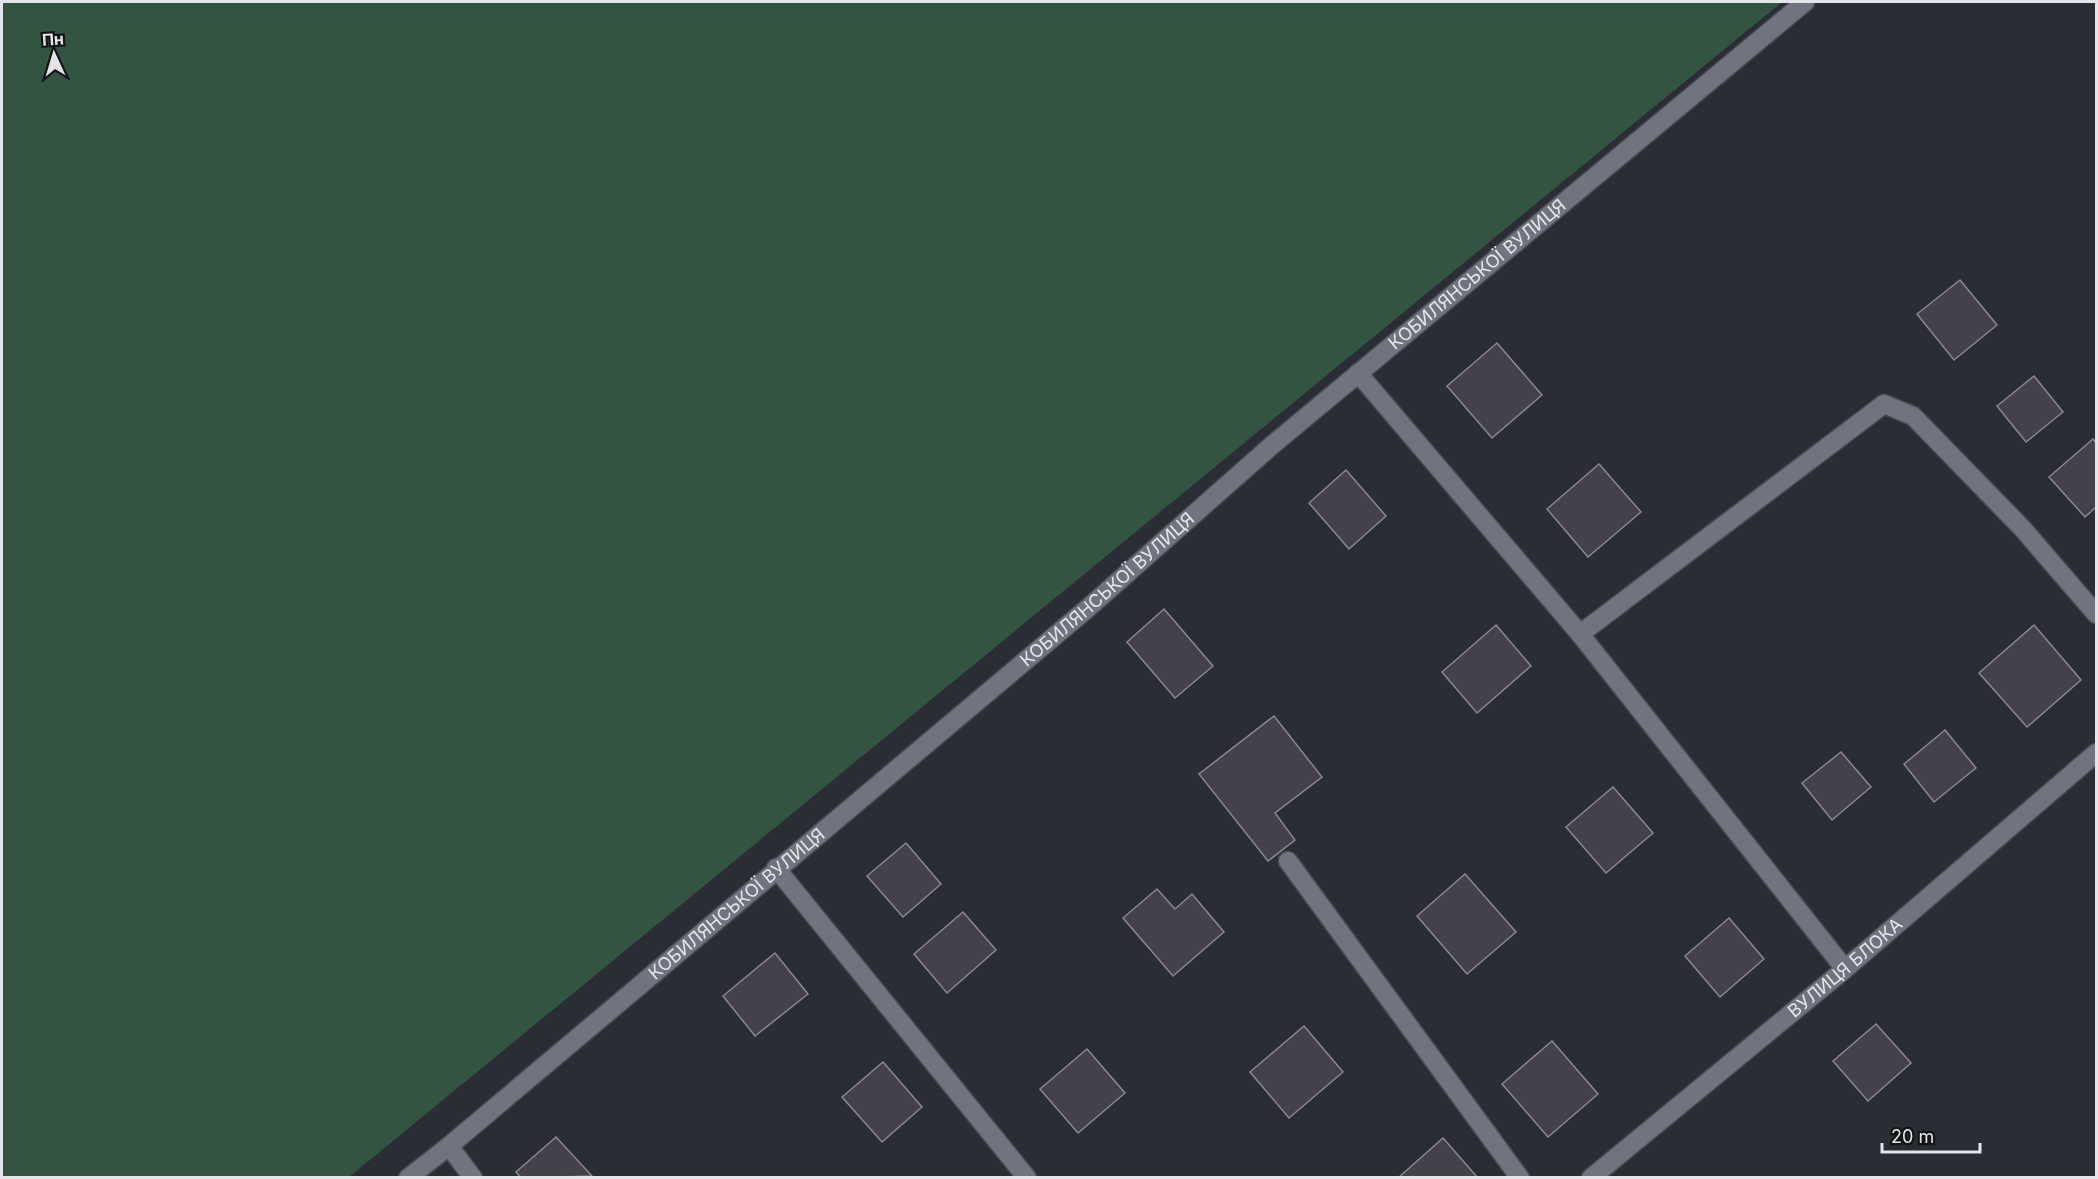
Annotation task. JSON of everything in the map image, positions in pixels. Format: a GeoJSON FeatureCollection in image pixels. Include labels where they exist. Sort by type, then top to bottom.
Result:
{"type":"FeatureCollection","features":[{"type":"Feature","properties":{"kind":"street","name":"КОБИЛЯНСЬКОЇ ВУЛИЦЯ"},"geometry":{"type":"LineString","coordinates":[[408,1178],[449,1146],[776,868],[1088,608],[1271,446],[1805,2]]}},
{"type":"Feature","properties":{"kind":"street"},"geometry":{"type":"LineString","coordinates":[[1358,373],[1580,634],[1845,969]]}},
{"type":"Feature","properties":{"kind":"street"},"geometry":{"type":"LineString","coordinates":[[1580,634],[1884,404],[1913,416],[2022,528],[2097,614]]}},
{"type":"Feature","properties":{"kind":"street","name":"ВУЛИЦЯ БЛОКА"},"geometry":{"type":"LineString","coordinates":[[1591,1178],[1845,969],[2097,753]]}},
{"type":"Feature","properties":{"kind":"street"},"geometry":{"type":"LineString","coordinates":[[1288,861],[1520,1178]]}},
{"type":"Feature","properties":{"kind":"street"},"geometry":{"type":"LineString","coordinates":[[776,868],[1027,1178]]}},
{"type":"Feature","properties":{"kind":"street"},"geometry":{"type":"LineString","coordinates":[[449,1146],[474,1178]]}},
{"type":"Feature","properties":{"kind":"green space"},"geometry":{"type":"Polygon","coordinates":[[[2,2],[1782,2],[349,1177],[2,1178],[2,2]]]}},
{"type":"Feature","properties":{"kind":"building"},"geometry":{"type":"Polygon","coordinates":[[[1960,280],[1997,325],[1954,360],[1917,314],[1960,280]]]}},
{"type":"Feature","properties":{"kind":"building"},"geometry":{"type":"Polygon","coordinates":[[[1497,343],[1542,395],[1492,438],[1447,386],[1497,343]]]}},
{"type":"Feature","properties":{"kind":"building"},"geometry":{"type":"Polygon","coordinates":[[[2034,376],[2063,412],[2026,442],[1997,406],[2034,376]]]}},
{"type":"Feature","properties":{"kind":"building"},"geometry":{"type":"Polygon","coordinates":[[[2093,439],[2096,443],[2096,507],[2085,517],[2049,477],[2093,439]]]}},
{"type":"Feature","properties":{"kind":"building"},"geometry":{"type":"Polygon","coordinates":[[[1599,464],[1641,512],[1588,557],[1547,509],[1599,464]]]}},
{"type":"Feature","properties":{"kind":"building"},"geometry":{"type":"Polygon","coordinates":[[[1346,470],[1386,516],[1349,549],[1309,503],[1346,470]]]}},
{"type":"Feature","properties":{"kind":"building"},"geometry":{"type":"Polygon","coordinates":[[[1164,609],[1213,666],[1175,698],[1127,642],[1164,609]]]}},
{"type":"Feature","properties":{"kind":"building"},"geometry":{"type":"Polygon","coordinates":[[[1496,625],[1531,666],[1477,713],[1442,672],[1496,625]]]}},
{"type":"Feature","properties":{"kind":"building"},"geometry":{"type":"Polygon","coordinates":[[[2034,625],[2081,680],[2027,727],[1979,673],[2034,625]]]}},
{"type":"Feature","properties":{"kind":"building"},"geometry":{"type":"Polygon","coordinates":[[[1274,716],[1322,777],[1275,813],[1295,840],[1268,861],[1199,774],[1274,716]]]}},
{"type":"Feature","properties":{"kind":"building"},"geometry":{"type":"Polygon","coordinates":[[[1945,730],[1976,768],[1934,802],[1904,764],[1945,730]]]}},
{"type":"Feature","properties":{"kind":"building"},"geometry":{"type":"Polygon","coordinates":[[[1841,752],[1871,787],[1832,820],[1802,783],[1841,752]]]}},
{"type":"Feature","properties":{"kind":"building"},"geometry":{"type":"Polygon","coordinates":[[[1613,787],[1653,833],[1606,873],[1566,827],[1613,787]]]}},
{"type":"Feature","properties":{"kind":"building"},"geometry":{"type":"Polygon","coordinates":[[[906,843],[941,884],[903,917],[867,876],[906,843]]]}},
{"type":"Feature","properties":{"kind":"building"},"geometry":{"type":"Polygon","coordinates":[[[1465,874],[1516,932],[1467,974],[1417,916],[1465,874]]]}},
{"type":"Feature","properties":{"kind":"building"},"geometry":{"type":"Polygon","coordinates":[[[1157,889],[1175,909],[1192,894],[1224,932],[1173,976],[1123,918],[1157,889]]]}},
{"type":"Feature","properties":{"kind":"building"},"geometry":{"type":"Polygon","coordinates":[[[963,912],[996,950],[947,993],[914,954],[963,912]]]}},
{"type":"Feature","properties":{"kind":"building"},"geometry":{"type":"Polygon","coordinates":[[[1729,918],[1764,959],[1720,997],[1685,956],[1729,918]]]}},
{"type":"Feature","properties":{"kind":"building"},"geometry":{"type":"Polygon","coordinates":[[[775,953],[808,994],[755,1036],[723,996],[775,953]]]}},
{"type":"Feature","properties":{"kind":"building"},"geometry":{"type":"Polygon","coordinates":[[[1876,1024],[1911,1063],[1868,1101],[1833,1061],[1876,1024]]]}},
{"type":"Feature","properties":{"kind":"building"},"geometry":{"type":"Polygon","coordinates":[[[1304,1026],[1343,1072],[1289,1118],[1250,1072],[1304,1026]]]}},
{"type":"Feature","properties":{"kind":"building"},"geometry":{"type":"Polygon","coordinates":[[[1552,1041],[1598,1094],[1548,1137],[1502,1084],[1552,1041]]]}},
{"type":"Feature","properties":{"kind":"building"},"geometry":{"type":"Polygon","coordinates":[[[1087,1049],[1125,1093],[1078,1133],[1040,1089],[1087,1049]]]}},
{"type":"Feature","properties":{"kind":"building"},"geometry":{"type":"Polygon","coordinates":[[[883,1062],[922,1107],[882,1142],[842,1097],[883,1062]]]}},
{"type":"Feature","properties":{"kind":"building"},"geometry":{"type":"Polygon","coordinates":[[[556,1137],[592,1176],[521,1178],[516,1172],[556,1137]]]}},
{"type":"Feature","properties":{"kind":"building"},"geometry":{"type":"Polygon","coordinates":[[[1443,1138],[1478,1178],[1398,1178],[1443,1138]]]}}]}
